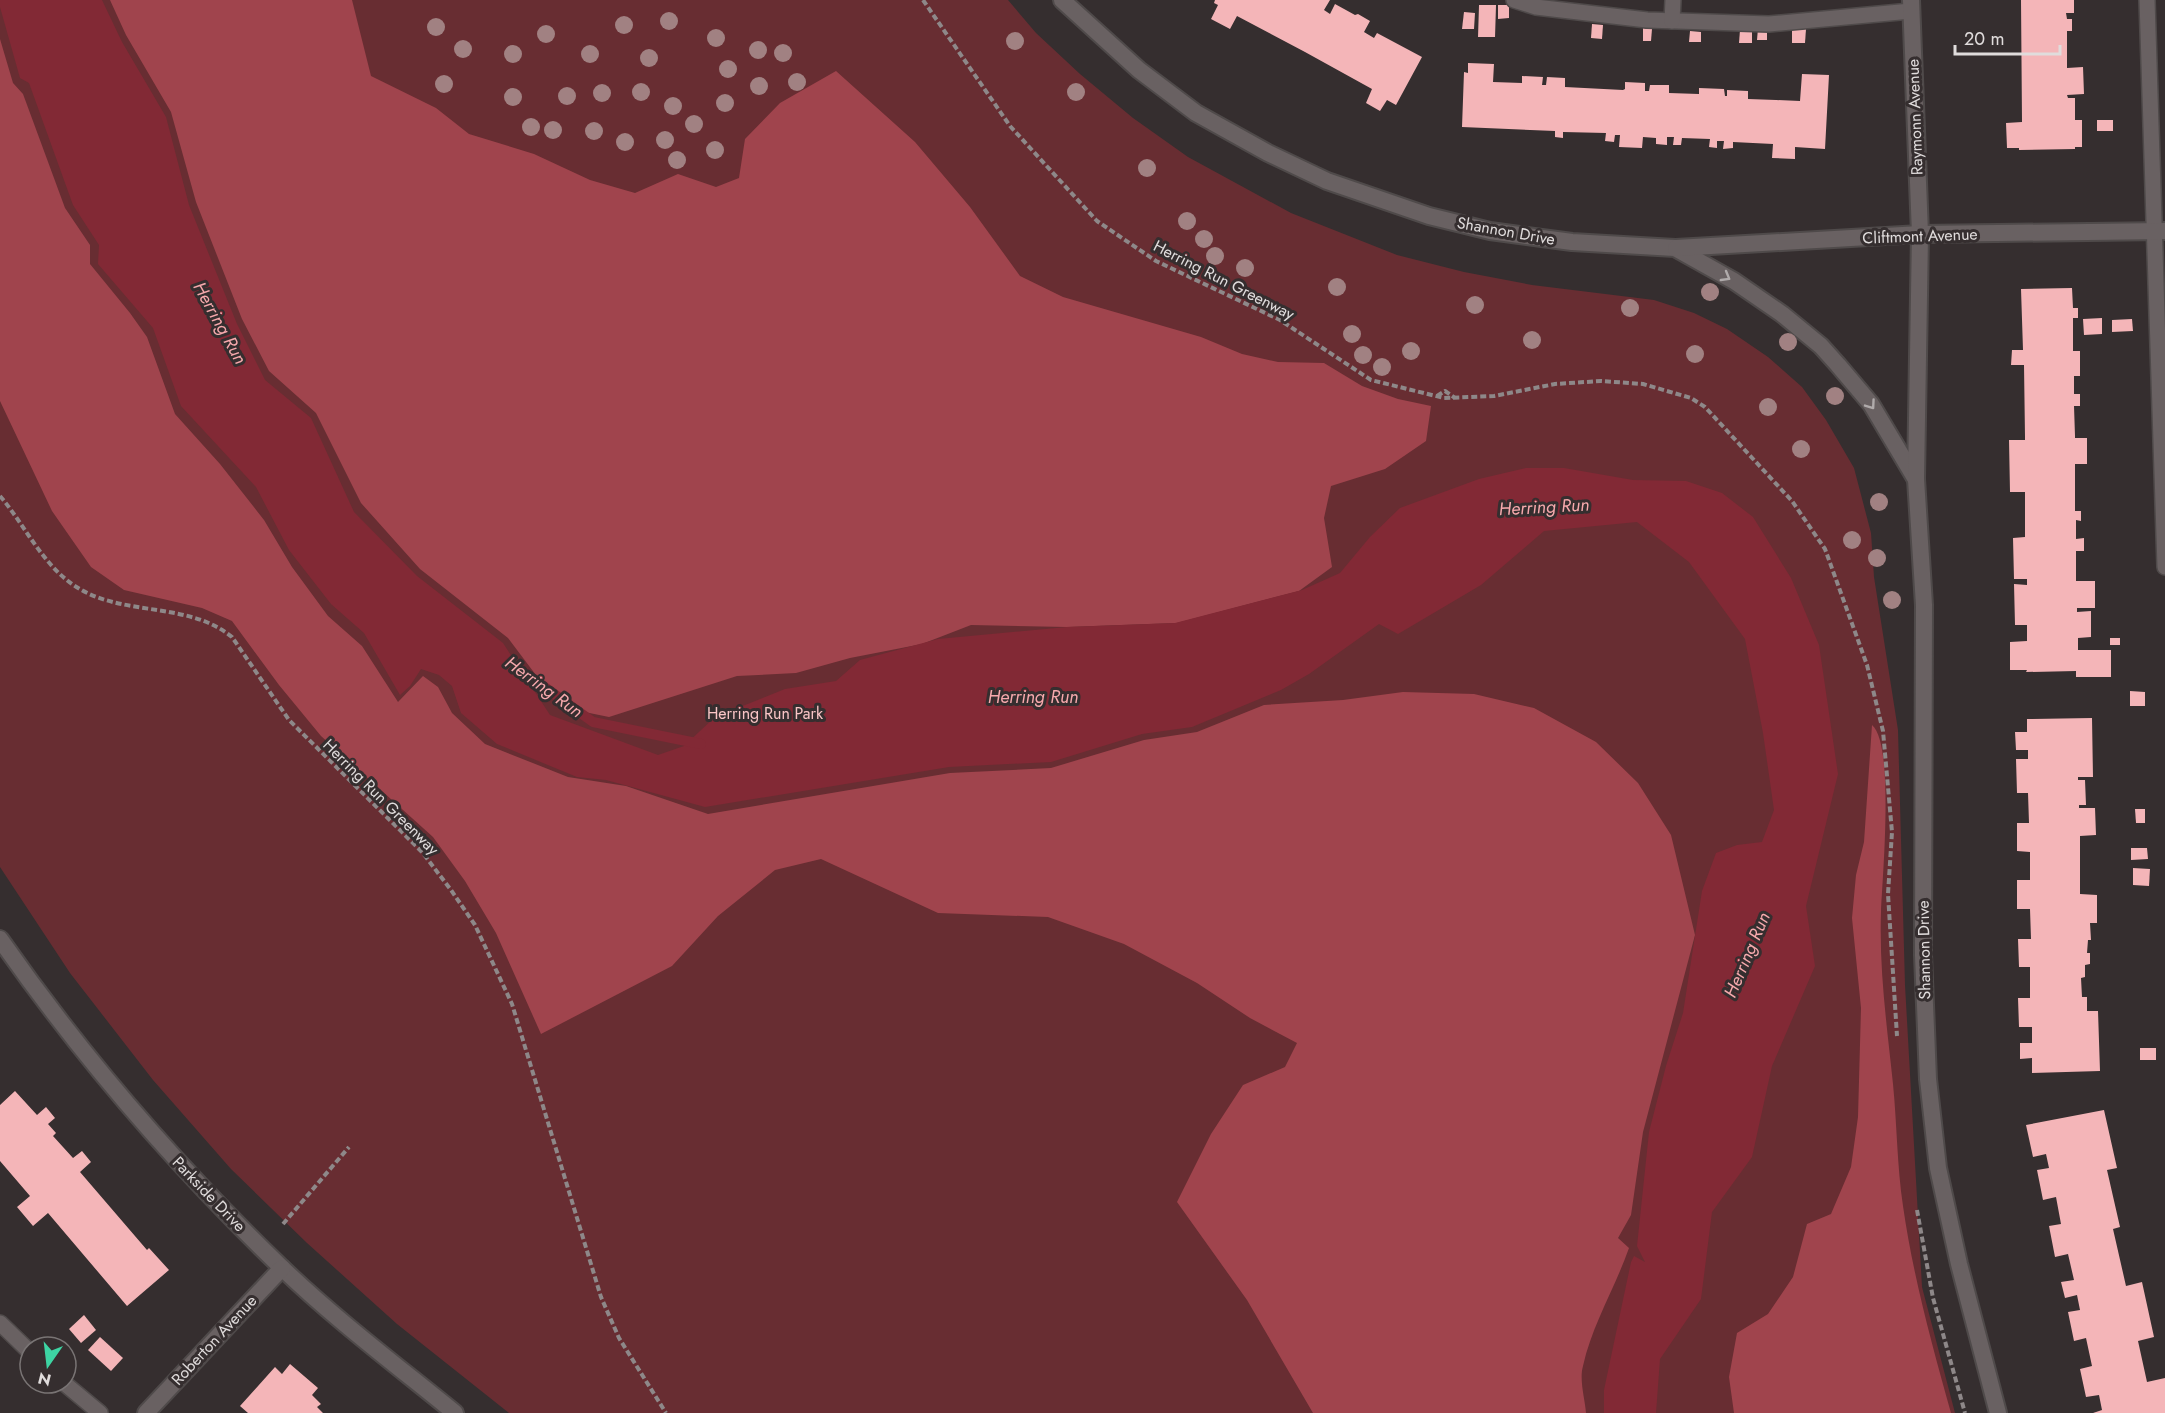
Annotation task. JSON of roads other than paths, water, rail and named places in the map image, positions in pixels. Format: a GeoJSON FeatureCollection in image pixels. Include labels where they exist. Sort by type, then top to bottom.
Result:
{"type":"FeatureCollection","features":[{"type":"Feature","properties":{"kind":"street","name":"Shannon Drive"},"geometry":{"type":"LineString","coordinates":[[1062,0],[1139,70],[1196,113],[1268,153],[1327,181],[1429,216],[1490,231],[1572,242],[1675,248],[1764,300],[1821,346],[1871,404],[1916,479]]}},
{"type":"Feature","properties":{"kind":"street","name":"Raymonn Avenue"},"geometry":{"type":"LineString","coordinates":[[1911,6],[1920,234]]}},
{"type":"Feature","properties":{"kind":"street","name":"Cliftmont Avenue"},"geometry":{"type":"LineString","coordinates":[[1675,248],[1920,234],[2160,231]]}},
{"type":"Feature","properties":{"kind":"street","name":"Shannon Drive"},"geometry":{"type":"LineString","coordinates":[[1920,234],[1916,479],[1924,605],[1923,955],[1928,1079],[1938,1168],[1961,1274],[1998,1413]]}},
{"type":"Feature","properties":{"kind":"street","name":"Parkside Drive"},"geometry":{"type":"LineString","coordinates":[[0,939],[48,1008],[138,1119],[209,1195],[282,1268],[455,1413]]}},
{"type":"Feature","properties":{"kind":"street","name":"Roberton Avenue"},"geometry":{"type":"LineString","coordinates":[[146,1413],[282,1268]]}},
{"type":"Feature","properties":{"kind":"lane"},"geometry":{"type":"LineString","coordinates":[[1514,0],[1536,7],[1647,20],[1769,24],[1911,6]]}},
{"type":"Feature","properties":{"kind":"lane"},"geometry":{"type":"LineString","coordinates":[[1672,21],[1673,0]]}},
{"type":"Feature","properties":{"kind":"lane"},"geometry":{"type":"LineString","coordinates":[[2147,0],[2160,231],[2165,567]]}},
{"type":"Feature","properties":{"kind":"lane"},"geometry":{"type":"LineString","coordinates":[[0,1323],[18,1340]]}},
{"type":"Feature","properties":{"kind":"lane"},"geometry":{"type":"LineString","coordinates":[[78,1395],[100,1413]]}},
{"type":"Feature","properties":{"kind":"water","name":"Herring Run"},"geometry":{"type":"Polygon","coordinates":[[[0,0],[102,0],[122,42],[166,117],[189,205],[237,324],[265,380],[311,418],[354,512],[417,576],[503,643],[550,715],[658,755],[684,746],[715,717],[785,689],[836,681],[860,660],[938,639],[1067,627],[1175,623],[1302,590],[1340,573],[1370,537],[1400,508],[1479,479],[1526,468],[1564,468],[1633,480],[1686,481],[1722,493],[1753,517],[1791,578],[1819,645],[1838,774],[1806,906],[1815,966],[1772,1066],[1752,1157],[1712,1212],[1701,1299],[1660,1359],[1656,1413],[1604,1413],[1604,1390],[1631,1262],[1634,1256],[1645,1262],[1637,1246],[1649,1132],[1683,1013],[1702,891],[1716,853],[1737,845],[1762,842],[1774,810],[1763,733],[1745,639],[1689,562],[1637,522],[1544,531],[1481,585],[1398,634],[1379,624],[1309,674],[1281,690],[1192,727],[1142,734],[1051,762],[949,767],[705,807],[606,780],[577,777],[497,744],[461,713],[452,686],[439,675],[421,669],[410,686],[400,695],[364,633],[331,604],[289,550],[256,487],[181,406],[153,328],[98,264],[99,245],[73,205],[29,83],[20,78],[0,0]]]}},
{"type":"Feature","properties":{"kind":"waterway","name":"Herring Run"},"geometry":{"type":"LineString","coordinates":[[510,662],[593,722],[701,744]]}},
{"type":"Feature","properties":{"kind":"park label","name":"Herring Run Park"},"geometry":{"type":"Point","coordinates":[765,713]}}]}
